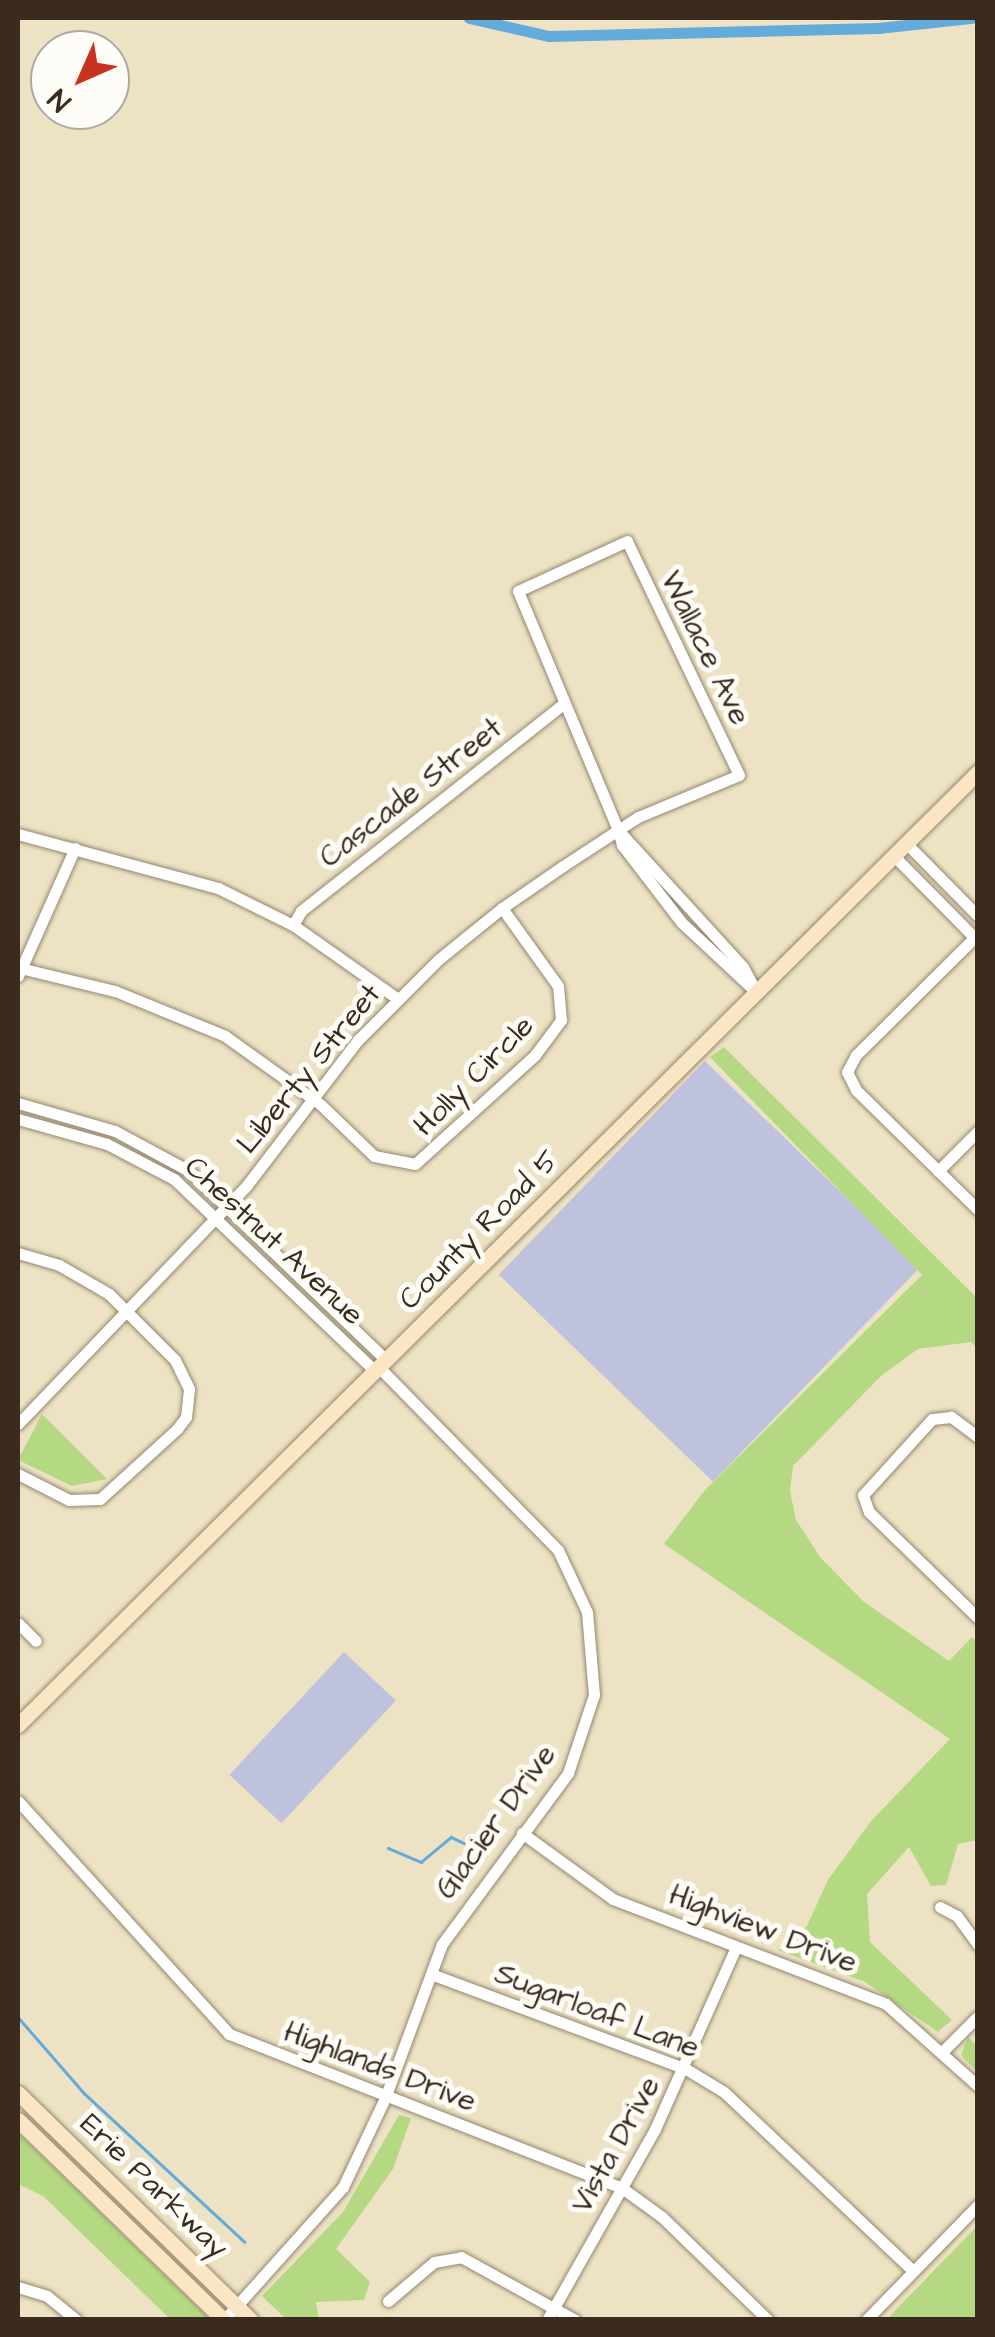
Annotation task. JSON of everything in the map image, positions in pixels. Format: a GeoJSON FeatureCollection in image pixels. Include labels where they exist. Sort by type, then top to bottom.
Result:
{"type":"FeatureCollection","features":[{"type":"Feature","properties":{"kind":"street","name":"Wallace Ave"},"geometry":{"type":"LineString","coordinates":[[564,704],[518,592],[627,541],[739,776]]}},
{"type":"Feature","properties":{"kind":"street"},"geometry":{"type":"LineString","coordinates":[[564,704],[618,830],[743,967],[756,992]]}},
{"type":"Feature","properties":{"kind":"street","name":"Cascade Street"},"geometry":{"type":"LineString","coordinates":[[293,925],[301,911],[564,704]]}},
{"type":"Feature","properties":{"kind":"street","name":"County Road 5"},"geometry":{"type":"LineString","coordinates":[[18,1725],[978,772]]}},
{"type":"Feature","properties":{"kind":"street","name":"Liberty Street"},"geometry":{"type":"LineString","coordinates":[[18,1424],[230,1204],[312,1097],[398,999],[502,908],[618,830],[739,776]]}},
{"type":"Feature","properties":{"kind":"street"},"geometry":{"type":"LineString","coordinates":[[18,834],[178,873],[293,925],[398,999]]}},
{"type":"Feature","properties":{"kind":"street"},"geometry":{"type":"LineString","coordinates":[[906,843],[978,916]]}},
{"type":"Feature","properties":{"kind":"street"},"geometry":{"type":"LineString","coordinates":[[75,848],[19,972],[173,1012],[225,1036],[312,1097]]}},
{"type":"Feature","properties":{"kind":"street"},"geometry":{"type":"LineString","coordinates":[[893,856],[976,936],[856,1055],[846,1072],[856,1090],[978,1210]]}},
{"type":"Feature","properties":{"kind":"street","name":"Holly Circle"},"geometry":{"type":"LineString","coordinates":[[312,1097],[374,1156],[414,1164],[535,1055],[554,1035],[562,1004],[558,986],[502,908]]}},
{"type":"Feature","properties":{"kind":"street","name":"Chestnut Avenue"},"geometry":{"type":"LineString","coordinates":[[18,1103],[140,1142],[230,1204],[381,1367]]}},
{"type":"Feature","properties":{"kind":"street","name":"Chestnut Avenue"},"geometry":{"type":"LineString","coordinates":[[18,1119],[133,1155],[218,1216],[381,1367]]}},
{"type":"Feature","properties":{"kind":"street"},"geometry":{"type":"LineString","coordinates":[[938,1170],[978,1131]]}},
{"type":"Feature","properties":{"kind":"street"},"geometry":{"type":"LineString","coordinates":[[18,1253],[83,1277],[125,1310],[185,1374],[186,1417],[100,1499],[70,1500],[18,1474]]}},
{"type":"Feature","properties":{"kind":"street","name":"Glacier Drive"},"geometry":{"type":"LineString","coordinates":[[224,2320],[343,2187],[385,2098],[454,1922],[568,1773],[590,1719],[596,1666],[588,1612],[549,1538],[381,1367]]}},
{"type":"Feature","properties":{"kind":"street"},"geometry":{"type":"LineString","coordinates":[[978,1437],[951,1417],[932,1419],[864,1495],[869,1512],[978,1618]]}},
{"type":"Feature","properties":{"kind":"street"},"geometry":{"type":"LineString","coordinates":[[18,1623],[36,1641]]}},
{"type":"Feature","properties":{"kind":"street","name":"Highlands Drive"},"geometry":{"type":"LineString","coordinates":[[18,1801],[228,2034],[622,2188],[662,2217],[768,2320]]}},
{"type":"Feature","properties":{"kind":"street","name":"Highview Drive"},"geometry":{"type":"LineString","coordinates":[[522,1833],[594,1890],[886,2004],[978,2086]]}},
{"type":"Feature","properties":{"kind":"street"},"geometry":{"type":"LineString","coordinates":[[940,1907],[957,1916],[978,1946]]}},
{"type":"Feature","properties":{"kind":"street","name":"Vista Drive"},"geometry":{"type":"LineString","coordinates":[[547,2320],[686,2069],[736,1947]]}},
{"type":"Feature","properties":{"kind":"street","name":"Sugarloaf Lane"},"geometry":{"type":"LineString","coordinates":[[431,1974],[686,2069],[750,2112],[913,2270]]}},
{"type":"Feature","properties":{"kind":"street"},"geometry":{"type":"LineString","coordinates":[[942,2051],[978,2016]]}},
{"type":"Feature","properties":{"kind":"street","name":"Erie Parkway"},"geometry":{"type":"LineString","coordinates":[[18,2093],[251,2320]]}},
{"type":"Feature","properties":{"kind":"street","name":"Erie Parkway"},"geometry":{"type":"LineString","coordinates":[[18,2120],[224,2320]]}},
{"type":"Feature","properties":{"kind":"street"},"geometry":{"type":"LineString","coordinates":[[866,2320],[978,2205]]}},
{"type":"Feature","properties":{"kind":"street"},"geometry":{"type":"LineString","coordinates":[[388,2301],[434,2262],[461,2257],[574,2320]]}},
{"type":"Feature","properties":{"kind":"street"},"geometry":{"type":"LineString","coordinates":[[18,2287],[47,2296],[78,2320]]}},
{"type":"Feature","properties":{"kind":"shaded area"},"geometry":{"type":"Polygon","coordinates":[[[705,1061],[919,1268],[713,1482],[499,1275],[705,1061]]]}},
{"type":"Feature","properties":{"kind":"shaded area"},"geometry":{"type":"Polygon","coordinates":[[[344,1652],[396,1700],[281,1823],[229,1775],[344,1652]]]}},
{"type":"Feature","properties":{"kind":"green space"},"geometry":{"type":"Polygon","coordinates":[[[724,1047],[977,1298],[977,1348],[971,1342],[918,1349],[882,1375],[793,1466],[790,1491],[796,1520],[820,1557],[863,1601],[949,1661],[972,1637],[977,1643],[977,1840],[958,1844],[946,1885],[931,1886],[909,1847],[867,1894],[870,1942],[952,2020],[938,2032],[865,1982],[778,1950],[807,1926],[828,1880],[872,1820],[950,1739],[664,1544],[704,1491],[922,1275],[710,1057],[724,1047]]]}},
{"type":"Feature","properties":{"kind":"green space"},"geometry":{"type":"Polygon","coordinates":[[[42,1414],[107,1479],[72,1486],[18,1460],[42,1414]]]}},
{"type":"Feature","properties":{"kind":"green space"},"geometry":{"type":"Polygon","coordinates":[[[968,2037],[977,2046],[977,2072],[961,2055],[968,2037]]]}},
{"type":"Feature","properties":{"kind":"green space"},"geometry":{"type":"Polygon","coordinates":[[[399,2115],[411,2118],[393,2169],[336,2249],[370,2282],[364,2300],[316,2302],[319,2319],[286,2319],[262,2296],[343,2212],[399,2115]]]}},
{"type":"Feature","properties":{"kind":"green space"},"geometry":{"type":"Polygon","coordinates":[[[18,2133],[210,2319],[170,2319],[43,2196],[18,2184],[18,2133]]]}},
{"type":"Feature","properties":{"kind":"green space"},"geometry":{"type":"Polygon","coordinates":[[[977,2226],[977,2319],[887,2319],[977,2226]]]}},
{"type":"Feature","properties":{"kind":"waterway"},"geometry":{"type":"LineString","coordinates":[[469,18],[549,36],[878,28],[972,18]]}},
{"type":"Feature","properties":{"kind":"waterway"},"geometry":{"type":"LineString","coordinates":[[388,1848],[421,1862],[451,1837],[464,1843]]}},
{"type":"Feature","properties":{"kind":"waterway"},"geometry":{"type":"LineString","coordinates":[[18,2017],[84,2093],[245,2242]]}}]}
